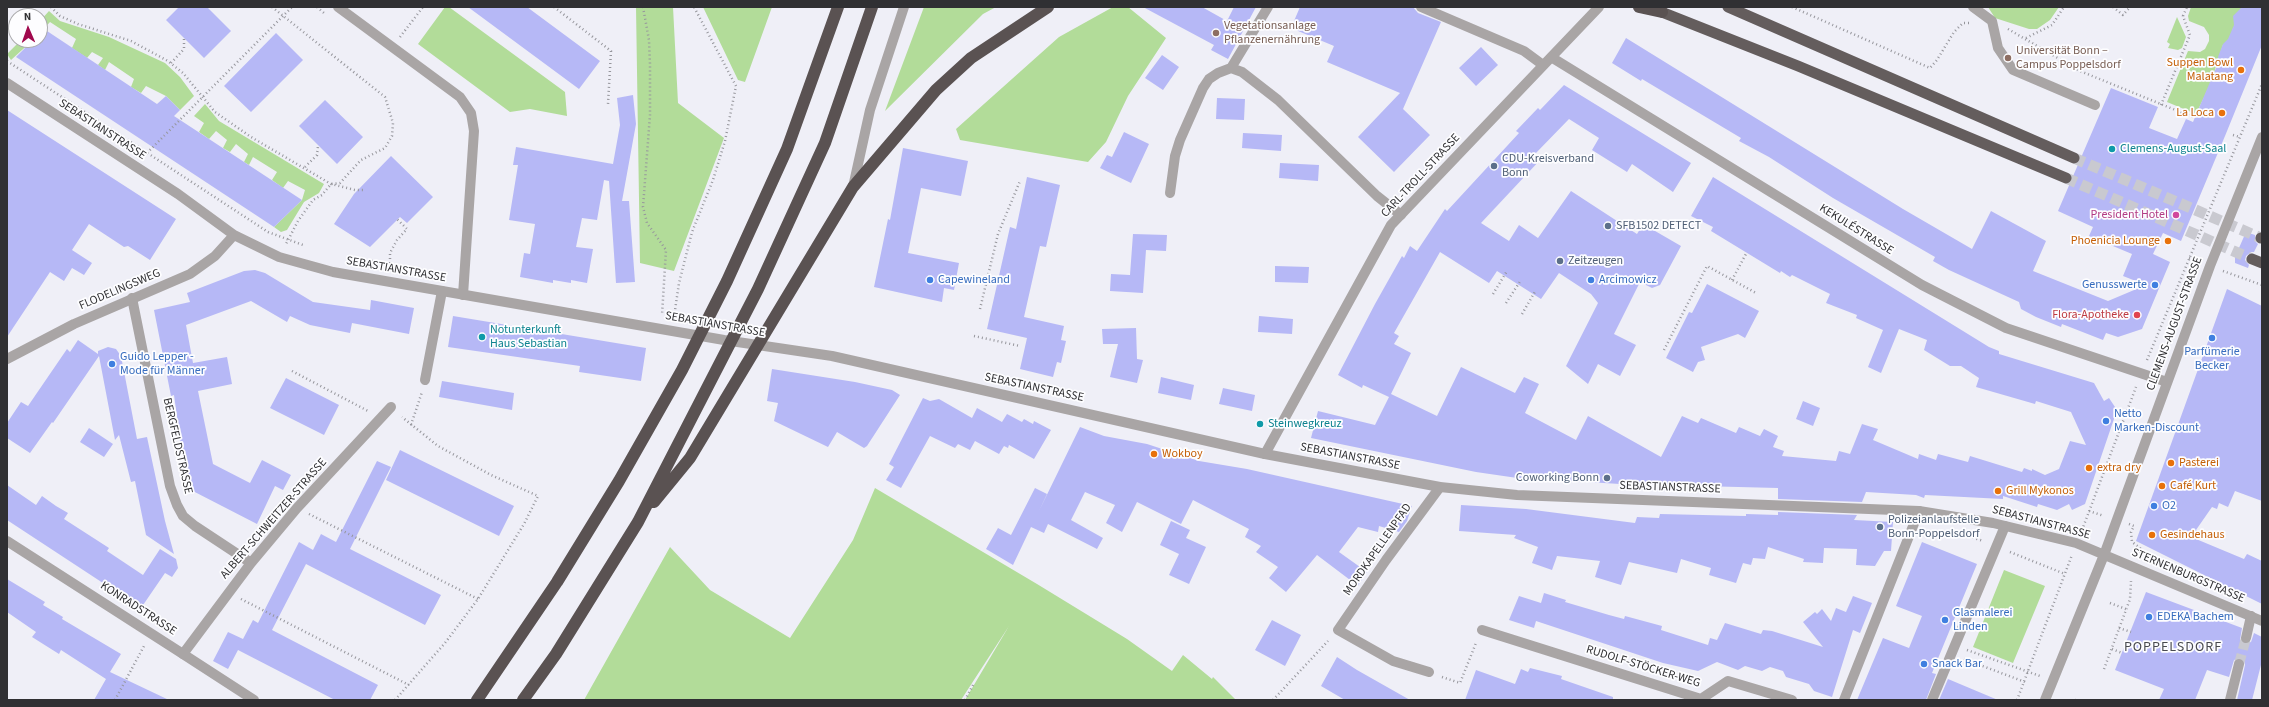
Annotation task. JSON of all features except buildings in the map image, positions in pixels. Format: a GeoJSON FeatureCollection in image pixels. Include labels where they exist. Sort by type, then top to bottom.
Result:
{"type":"FeatureCollection","features":[{"type":"Feature","properties":{"kind":"highway"},"geometry":{"type":"LineString","coordinates":[[477,700],[557,582],[619,481],[688,358],[719,298],[787,149],[838,7]]}},
{"type":"Feature","properties":{"kind":"highway"},"geometry":{"type":"LineString","coordinates":[[523,700],[556,654],[638,522],[720,364],[750,304],[825,143],[872,7]]}},
{"type":"Feature","properties":{"kind":"highway"},"geometry":{"type":"LineString","coordinates":[[638,522],[690,458],[853,187],[936,90],[971,58],[1048,7]]}},
{"type":"Feature","properties":{"kind":"highway"},"geometry":{"type":"LineString","coordinates":[[1639,7],[1662,12]]}},
{"type":"Feature","properties":{"kind":"highway"},"geometry":{"type":"LineString","coordinates":[[1648,7],[1798,66],[2066,178]]}},
{"type":"Feature","properties":{"kind":"highway"},"geometry":{"type":"LineString","coordinates":[[1728,7],[2074,158]]}},
{"type":"Feature","properties":{"kind":"street"},"geometry":{"type":"LineString","coordinates":[[338,7],[460,97],[471,113],[474,131],[463,295]]}},
{"type":"Feature","properties":{"kind":"street"},"geometry":{"type":"LineString","coordinates":[[853,187],[870,110],[904,7]]}},
{"type":"Feature","properties":{"kind":"street"},"geometry":{"type":"LineString","coordinates":[[1170,193],[1175,156],[1180,140],[1203,88],[1209,79],[1218,73],[1232,68],[1268,7]]}},
{"type":"Feature","properties":{"kind":"street"},"geometry":{"type":"LineString","coordinates":[[1421,7],[1524,51],[1543,66]]}},
{"type":"Feature","properties":{"kind":"street"},"geometry":{"type":"LineString","coordinates":[[1973,7],[1992,21],[1998,48],[2013,70],[2095,105]]}},
{"type":"Feature","properties":{"kind":"street","name":"CARL-TROLL-STRASSE"},"geometry":{"type":"LineString","coordinates":[[1265,454],[1391,225],[1596,10]]}},
{"type":"Feature","properties":{"kind":"street","name":"KEKULÉSTRASSE"},"geometry":{"type":"LineString","coordinates":[[1551,57],[1922,286],[2006,328],[2167,382]]}},
{"type":"Feature","properties":{"kind":"street"},"geometry":{"type":"LineString","coordinates":[[1232,68],[1242,72],[1278,100],[1377,196],[1401,215]]}},
{"type":"Feature","properties":{"kind":"street","name":"SEBASTIANSTRASSE"},"geometry":{"type":"LineString","coordinates":[[7,83],[134,165],[234,234],[279,257],[333,272],[666,330],[832,356],[1265,454],[1440,487],[1517,495],[1919,511],[2005,526],[2076,543],[2104,555]]}},
{"type":"Feature","properties":{"kind":"street","name":"CLEMENS-AUGUST-STRASSE"},"geometry":{"type":"LineString","coordinates":[[2046,700],[2104,555],[2210,266],[2262,137]]}},
{"type":"Feature","properties":{"kind":"street","name":"FLODELINGSWEG"},"geometry":{"type":"LineString","coordinates":[[7,359],[74,324],[190,274],[204,266],[215,256],[234,234]]}},
{"type":"Feature","properties":{"kind":"street"},"geometry":{"type":"LineString","coordinates":[[425,380],[442,291]]}},
{"type":"Feature","properties":{"kind":"street","name":"BERGFELDSTRASSE"},"geometry":{"type":"LineString","coordinates":[[132,298],[170,486],[177,505],[183,516],[195,526],[251,563]]}},
{"type":"Feature","properties":{"kind":"street","name":"ALBERT-SCHWEITZER-STRASSE"},"geometry":{"type":"LineString","coordinates":[[183,654],[251,563],[298,508],[391,407]]}},
{"type":"Feature","properties":{"kind":"street","name":"MORDKAPELLENPFAD"},"geometry":{"type":"LineString","coordinates":[[1338,630],[1386,560],[1440,487]]}},
{"type":"Feature","properties":{"kind":"street"},"geometry":{"type":"LineString","coordinates":[[1844,700],[1919,511]]}},
{"type":"Feature","properties":{"kind":"street"},"geometry":{"type":"LineString","coordinates":[[1932,700],[1952,649],[2005,526]]}},
{"type":"Feature","properties":{"kind":"street","name":"KONRADSTRASSE"},"geometry":{"type":"LineString","coordinates":[[7,541],[151,632],[254,700]]}},
{"type":"Feature","properties":{"kind":"street","name":"STERNENBURGSTRASSE"},"geometry":{"type":"LineString","coordinates":[[2104,555],[2262,621]]}},
{"type":"Feature","properties":{"kind":"street"},"geometry":{"type":"LineString","coordinates":[[2246,638],[2251,616]]}},
{"type":"Feature","properties":{"kind":"street"},"geometry":{"type":"LineString","coordinates":[[1338,630],[1394,661],[1429,672]]}},
{"type":"Feature","properties":{"kind":"street","name":"RUDOLF-STÖCKER-WEG"},"geometry":{"type":"LineString","coordinates":[[1482,630],[1701,699],[1728,681],[1792,700]]}},
{"type":"Feature","properties":{"kind":"street"},"geometry":{"type":"LineString","coordinates":[[2230,700],[2239,664]]}},
{"type":"Feature","properties":{"kind":"path"},"geometry":{"type":"LineString","coordinates":[[51,7],[60,16],[131,41],[171,63],[183,73],[215,112],[250,137],[305,167],[331,184],[355,190],[364,190]]}},
{"type":"Feature","properties":{"kind":"path"},"geometry":{"type":"LineString","coordinates":[[272,7],[385,96],[393,123],[392,136],[385,148],[361,160],[340,183],[331,184],[322,195],[308,206],[288,241]]}},
{"type":"Feature","properties":{"kind":"path"},"geometry":{"type":"LineString","coordinates":[[134,165],[203,98],[292,7]]}},
{"type":"Feature","properties":{"kind":"path"},"geometry":{"type":"LineString","coordinates":[[400,38],[423,7]]}},
{"type":"Feature","properties":{"kind":"path"},"geometry":{"type":"LineString","coordinates":[[554,7],[611,51],[608,104]]}},
{"type":"Feature","properties":{"kind":"path"},"geometry":{"type":"LineString","coordinates":[[643,7],[649,40],[650,64],[650,114],[643,207],[647,223],[666,250],[666,330]]}},
{"type":"Feature","properties":{"kind":"path"},"geometry":{"type":"LineString","coordinates":[[666,330],[692,232],[713,180],[725,141],[736,86],[694,7]]}},
{"type":"Feature","properties":{"kind":"path"},"geometry":{"type":"LineString","coordinates":[[1792,7],[1930,68],[1937,60],[1954,32],[1963,23],[1992,21]]}},
{"type":"Feature","properties":{"kind":"path"},"geometry":{"type":"LineString","coordinates":[[2064,7],[2058,19],[2052,26],[2026,38],[2080,71],[2195,118]]}},
{"type":"Feature","properties":{"kind":"path"},"geometry":{"type":"LineString","coordinates":[[2113,7],[2123,16],[2130,7]]}},
{"type":"Feature","properties":{"kind":"path"},"geometry":{"type":"LineString","coordinates":[[2162,105],[2190,35],[2183,16],[2187,7]]}},
{"type":"Feature","properties":{"kind":"path"},"geometry":{"type":"LineString","coordinates":[[171,63],[184,49],[184,38]]}},
{"type":"Feature","properties":{"kind":"path"},"geometry":{"type":"LineString","coordinates":[[7,61],[268,232],[288,241],[303,245]]}},
{"type":"Feature","properties":{"kind":"path"},"geometry":{"type":"LineString","coordinates":[[2017,700],[2141,373],[2262,84]]}},
{"type":"Feature","properties":{"kind":"path"},"geometry":{"type":"LineString","coordinates":[[2233,135],[2240,137]]}},
{"type":"Feature","properties":{"kind":"path"},"geometry":{"type":"LineString","coordinates":[[305,167],[317,155],[318,146]]}},
{"type":"Feature","properties":{"kind":"path"},"geometry":{"type":"LineString","coordinates":[[980,309],[998,234],[1020,181]]}},
{"type":"Feature","properties":{"kind":"path"},"geometry":{"type":"LineString","coordinates":[[372,261],[390,264],[390,252],[407,229],[397,219]]}},
{"type":"Feature","properties":{"kind":"path"},"geometry":{"type":"LineString","coordinates":[[1732,280],[1747,252]]}},
{"type":"Feature","properties":{"kind":"path"},"geometry":{"type":"LineString","coordinates":[[2189,258],[2262,285]]}},
{"type":"Feature","properties":{"kind":"path"},"geometry":{"type":"LineString","coordinates":[[1664,350],[1707,266],[1756,292]]}},
{"type":"Feature","properties":{"kind":"path"},"geometry":{"type":"LineString","coordinates":[[1493,294],[1507,272]]}},
{"type":"Feature","properties":{"kind":"path"},"geometry":{"type":"LineString","coordinates":[[1506,303],[1521,280]]}},
{"type":"Feature","properties":{"kind":"path"},"geometry":{"type":"LineString","coordinates":[[1522,314],[1536,290]]}},
{"type":"Feature","properties":{"kind":"path"},"geometry":{"type":"LineString","coordinates":[[974,336],[1020,346]]}},
{"type":"Feature","properties":{"kind":"path"},"geometry":{"type":"LineString","coordinates":[[292,371],[382,418]]}},
{"type":"Feature","properties":{"kind":"path"},"geometry":{"type":"LineString","coordinates":[[391,407],[438,446],[491,475],[538,496],[524,524],[478,599],[445,644],[395,700]]}},
{"type":"Feature","properties":{"kind":"path"},"geometry":{"type":"LineString","coordinates":[[411,425],[417,409]]}},
{"type":"Feature","properties":{"kind":"path"},"geometry":{"type":"LineString","coordinates":[[298,508],[478,599]]}},
{"type":"Feature","properties":{"kind":"path"},"geometry":{"type":"LineString","coordinates":[[2104,669],[2130,599],[2130,582]]}},
{"type":"Feature","properties":{"kind":"path"},"geometry":{"type":"LineString","coordinates":[[228,592],[409,685]]}},
{"type":"Feature","properties":{"kind":"path"},"geometry":{"type":"LineString","coordinates":[[2110,604],[2126,609]]}},
{"type":"Feature","properties":{"kind":"path"},"geometry":{"type":"LineString","coordinates":[[2119,628],[2131,632]]}},
{"type":"Feature","properties":{"kind":"path"},"geometry":{"type":"LineString","coordinates":[[1272,700],[1338,630]]}},
{"type":"Feature","properties":{"kind":"path"},"geometry":{"type":"LineString","coordinates":[[1429,672],[1460,683],[1482,630]]}},
{"type":"Feature","properties":{"kind":"path"},"geometry":{"type":"LineString","coordinates":[[115,700],[151,632]]}},
{"type":"Feature","properties":{"kind":"path"},"geometry":{"type":"LineString","coordinates":[[1952,649],[2040,676]]}},
{"type":"Feature","properties":{"kind":"path"},"geometry":{"type":"LineString","coordinates":[[1952,649],[2025,682]]}},
{"type":"Feature","properties":{"kind":"path"},"geometry":{"type":"LineString","coordinates":[[2112,650],[2122,653]]}},
{"type":"Feature","properties":{"kind":"path"},"geometry":{"type":"LineString","coordinates":[[965,700],[973,684]]}},
{"type":"Feature","properties":{"kind":"green space"},"geometry":{"type":"Polygon","coordinates":[[[445,7],[449,7],[565,92],[567,116],[530,109],[510,112],[418,44],[445,7]]]}},
{"type":"Feature","properties":{"kind":"green space"},"geometry":{"type":"Polygon","coordinates":[[[636,7],[673,7],[678,103],[724,138],[674,271],[640,263],[636,7]]]}},
{"type":"Feature","properties":{"kind":"green space"},"geometry":{"type":"Polygon","coordinates":[[[703,7],[772,7],[745,82],[738,80],[703,7]]]}},
{"type":"Feature","properties":{"kind":"green space"},"geometry":{"type":"Polygon","coordinates":[[[924,7],[996,7],[983,14],[885,111],[924,7]]]}},
{"type":"Feature","properties":{"kind":"green space"},"geometry":{"type":"Polygon","coordinates":[[[1113,7],[1128,7],[1166,38],[1128,96],[1106,142],[1088,162],[960,140],[956,129],[1059,37],[1113,7]]]}},
{"type":"Feature","properties":{"kind":"green space"},"geometry":{"type":"Polygon","coordinates":[[[1988,7],[2059,7],[2050,20],[2037,29],[2029,29],[1995,18],[1988,7]]]}},
{"type":"Feature","properties":{"kind":"green space"},"geometry":{"type":"Polygon","coordinates":[[[2191,7],[2242,7],[2229,39],[2223,45],[2210,85],[2196,114],[2167,102],[2188,51],[2200,52],[2205,49],[2209,41],[2209,35],[2204,27],[2189,21],[2188,16],[2191,7]]]}},
{"type":"Feature","properties":{"kind":"green space"},"geometry":{"type":"Polygon","coordinates":[[[49,11],[60,21],[109,37],[165,63],[180,77],[194,96],[180,110],[166,96],[146,86],[141,93],[131,87],[134,79],[109,62],[105,70],[98,65],[103,58],[92,52],[87,58],[72,48],[76,39],[50,22],[48,24],[49,11]]]}},
{"type":"Feature","properties":{"kind":"green space"},"geometry":{"type":"Polygon","coordinates":[[[2177,17],[2186,37],[2182,48],[2178,50],[2168,48],[2170,44],[2167,42],[2177,17]]]}},
{"type":"Feature","properties":{"kind":"green space"},"geometry":{"type":"Polygon","coordinates":[[[13,48],[24,48],[11,60],[7,54],[13,48]]]}},
{"type":"Feature","properties":{"kind":"green space"},"geometry":{"type":"Polygon","coordinates":[[[205,104],[219,121],[324,184],[319,193],[304,202],[287,230],[281,232],[274,227],[302,200],[305,190],[288,181],[283,188],[272,180],[277,172],[253,157],[249,165],[244,162],[248,154],[236,144],[230,152],[223,148],[227,140],[216,131],[209,139],[199,132],[204,123],[194,116],[205,104]]]}},
{"type":"Feature","properties":{"kind":"green space"},"geometry":{"type":"Polygon","coordinates":[[[875,488],[1127,639],[1172,671],[1183,655],[1212,679],[1213,677],[1236,700],[965,700],[1009,626],[961,700],[584,700],[670,547],[710,590],[790,638],[853,540],[875,488]]]}},
{"type":"Feature","properties":{"kind":"green space"},"geometry":{"type":"Polygon","coordinates":[[[2004,570],[2045,586],[2013,663],[1973,647],[2004,570]]]}},
{"type":"Feature","properties":{"kind":"tunnel"},"geometry":{"type":"LineString","coordinates":[[2074,158],[2261,238]]}},
{"type":"Feature","properties":{"kind":"tunnel"},"geometry":{"type":"LineString","coordinates":[[2066,178],[2252,259]]}},
{"type":"Feature","properties":{"kind":"tunnel"},"geometry":{"type":"LineString","coordinates":[[2239,664],[2246,638]]}},
{"type":"Feature","properties":{"kind":"place","name":"Vegetationsanlage Pflanzenernährung"},"geometry":{"type":"Point","coordinates":[1216,33]}},
{"type":"Feature","properties":{"kind":"place","name":"Universität Bonn – Campus Poppelsdorf"},"geometry":{"type":"Point","coordinates":[2008,58]}},
{"type":"Feature","properties":{"kind":"place","name":"Suppen Bowl Malatang"},"geometry":{"type":"Point","coordinates":[2241,70]}},
{"type":"Feature","properties":{"kind":"place","name":"La Loca"},"geometry":{"type":"Point","coordinates":[2222,113]}},
{"type":"Feature","properties":{"kind":"place","name":"Clemens-August-Saal"},"geometry":{"type":"Point","coordinates":[2112,149]}},
{"type":"Feature","properties":{"kind":"place","name":"CDU-Kreisverband Bonn"},"geometry":{"type":"Point","coordinates":[1494,166]}},
{"type":"Feature","properties":{"kind":"place","name":"President Hotel"},"geometry":{"type":"Point","coordinates":[2176,215]}},
{"type":"Feature","properties":{"kind":"place","name":"SFB1502 DETECT"},"geometry":{"type":"Point","coordinates":[1608,226]}},
{"type":"Feature","properties":{"kind":"place","name":"Phoenicia Lounge"},"geometry":{"type":"Point","coordinates":[2168,241]}},
{"type":"Feature","properties":{"kind":"place","name":"Zeitzeugen"},"geometry":{"type":"Point","coordinates":[1560,261]}},
{"type":"Feature","properties":{"kind":"place","name":"Capewineland"},"geometry":{"type":"Point","coordinates":[930,280]}},
{"type":"Feature","properties":{"kind":"place","name":"Arcimowicz"},"geometry":{"type":"Point","coordinates":[1591,280]}},
{"type":"Feature","properties":{"kind":"place","name":"Genusswerte"},"geometry":{"type":"Point","coordinates":[2155,285]}},
{"type":"Feature","properties":{"kind":"place","name":"Flora-Apotheke"},"geometry":{"type":"Point","coordinates":[2137,315]}},
{"type":"Feature","properties":{"kind":"place","name":"Notunterkunft Haus Sebastian"},"geometry":{"type":"Point","coordinates":[482,337]}},
{"type":"Feature","properties":{"kind":"place","name":"Parfümerie Becker"},"geometry":{"type":"Point","coordinates":[2212,338]}},
{"type":"Feature","properties":{"kind":"place","name":"Guido Lepper - Mode für Männer"},"geometry":{"type":"Point","coordinates":[112,364]}},
{"type":"Feature","properties":{"kind":"place","name":"Netto Marken-Discount"},"geometry":{"type":"Point","coordinates":[2106,421]}},
{"type":"Feature","properties":{"kind":"place","name":"Steinwegkreuz"},"geometry":{"type":"Point","coordinates":[1260,424]}},
{"type":"Feature","properties":{"kind":"place","name":"Wokboy"},"geometry":{"type":"Point","coordinates":[1154,454]}},
{"type":"Feature","properties":{"kind":"place","name":"Pasterei"},"geometry":{"type":"Point","coordinates":[2171,463]}},
{"type":"Feature","properties":{"kind":"place","name":"extra dry"},"geometry":{"type":"Point","coordinates":[2089,468]}},
{"type":"Feature","properties":{"kind":"place","name":"Coworking Bonn"},"geometry":{"type":"Point","coordinates":[1607,478]}},
{"type":"Feature","properties":{"kind":"place","name":"Café Kurt"},"geometry":{"type":"Point","coordinates":[2162,486]}},
{"type":"Feature","properties":{"kind":"place","name":"Grill Mykonos"},"geometry":{"type":"Point","coordinates":[1998,491]}},
{"type":"Feature","properties":{"kind":"place","name":"O2"},"geometry":{"type":"Point","coordinates":[2154,506]}},
{"type":"Feature","properties":{"kind":"place","name":"Polizeianlaufstelle Bonn-Poppelsdorf"},"geometry":{"type":"Point","coordinates":[1880,527]}},
{"type":"Feature","properties":{"kind":"place","name":"Gesindehaus"},"geometry":{"type":"Point","coordinates":[2152,535]}},
{"type":"Feature","properties":{"kind":"place","name":"EDEKA Bachem"},"geometry":{"type":"Point","coordinates":[2149,617]}},
{"type":"Feature","properties":{"kind":"place","name":"Glasmalerei Linden"},"geometry":{"type":"Point","coordinates":[1945,620]}},
{"type":"Feature","properties":{"kind":"place","name":"Snack Bar"},"geometry":{"type":"Point","coordinates":[1924,664]}},
{"type":"Feature","properties":{"kind":"district","name":"POPPELSDORF"},"geometry":{"type":"Point","coordinates":[2173,648]}}]}
